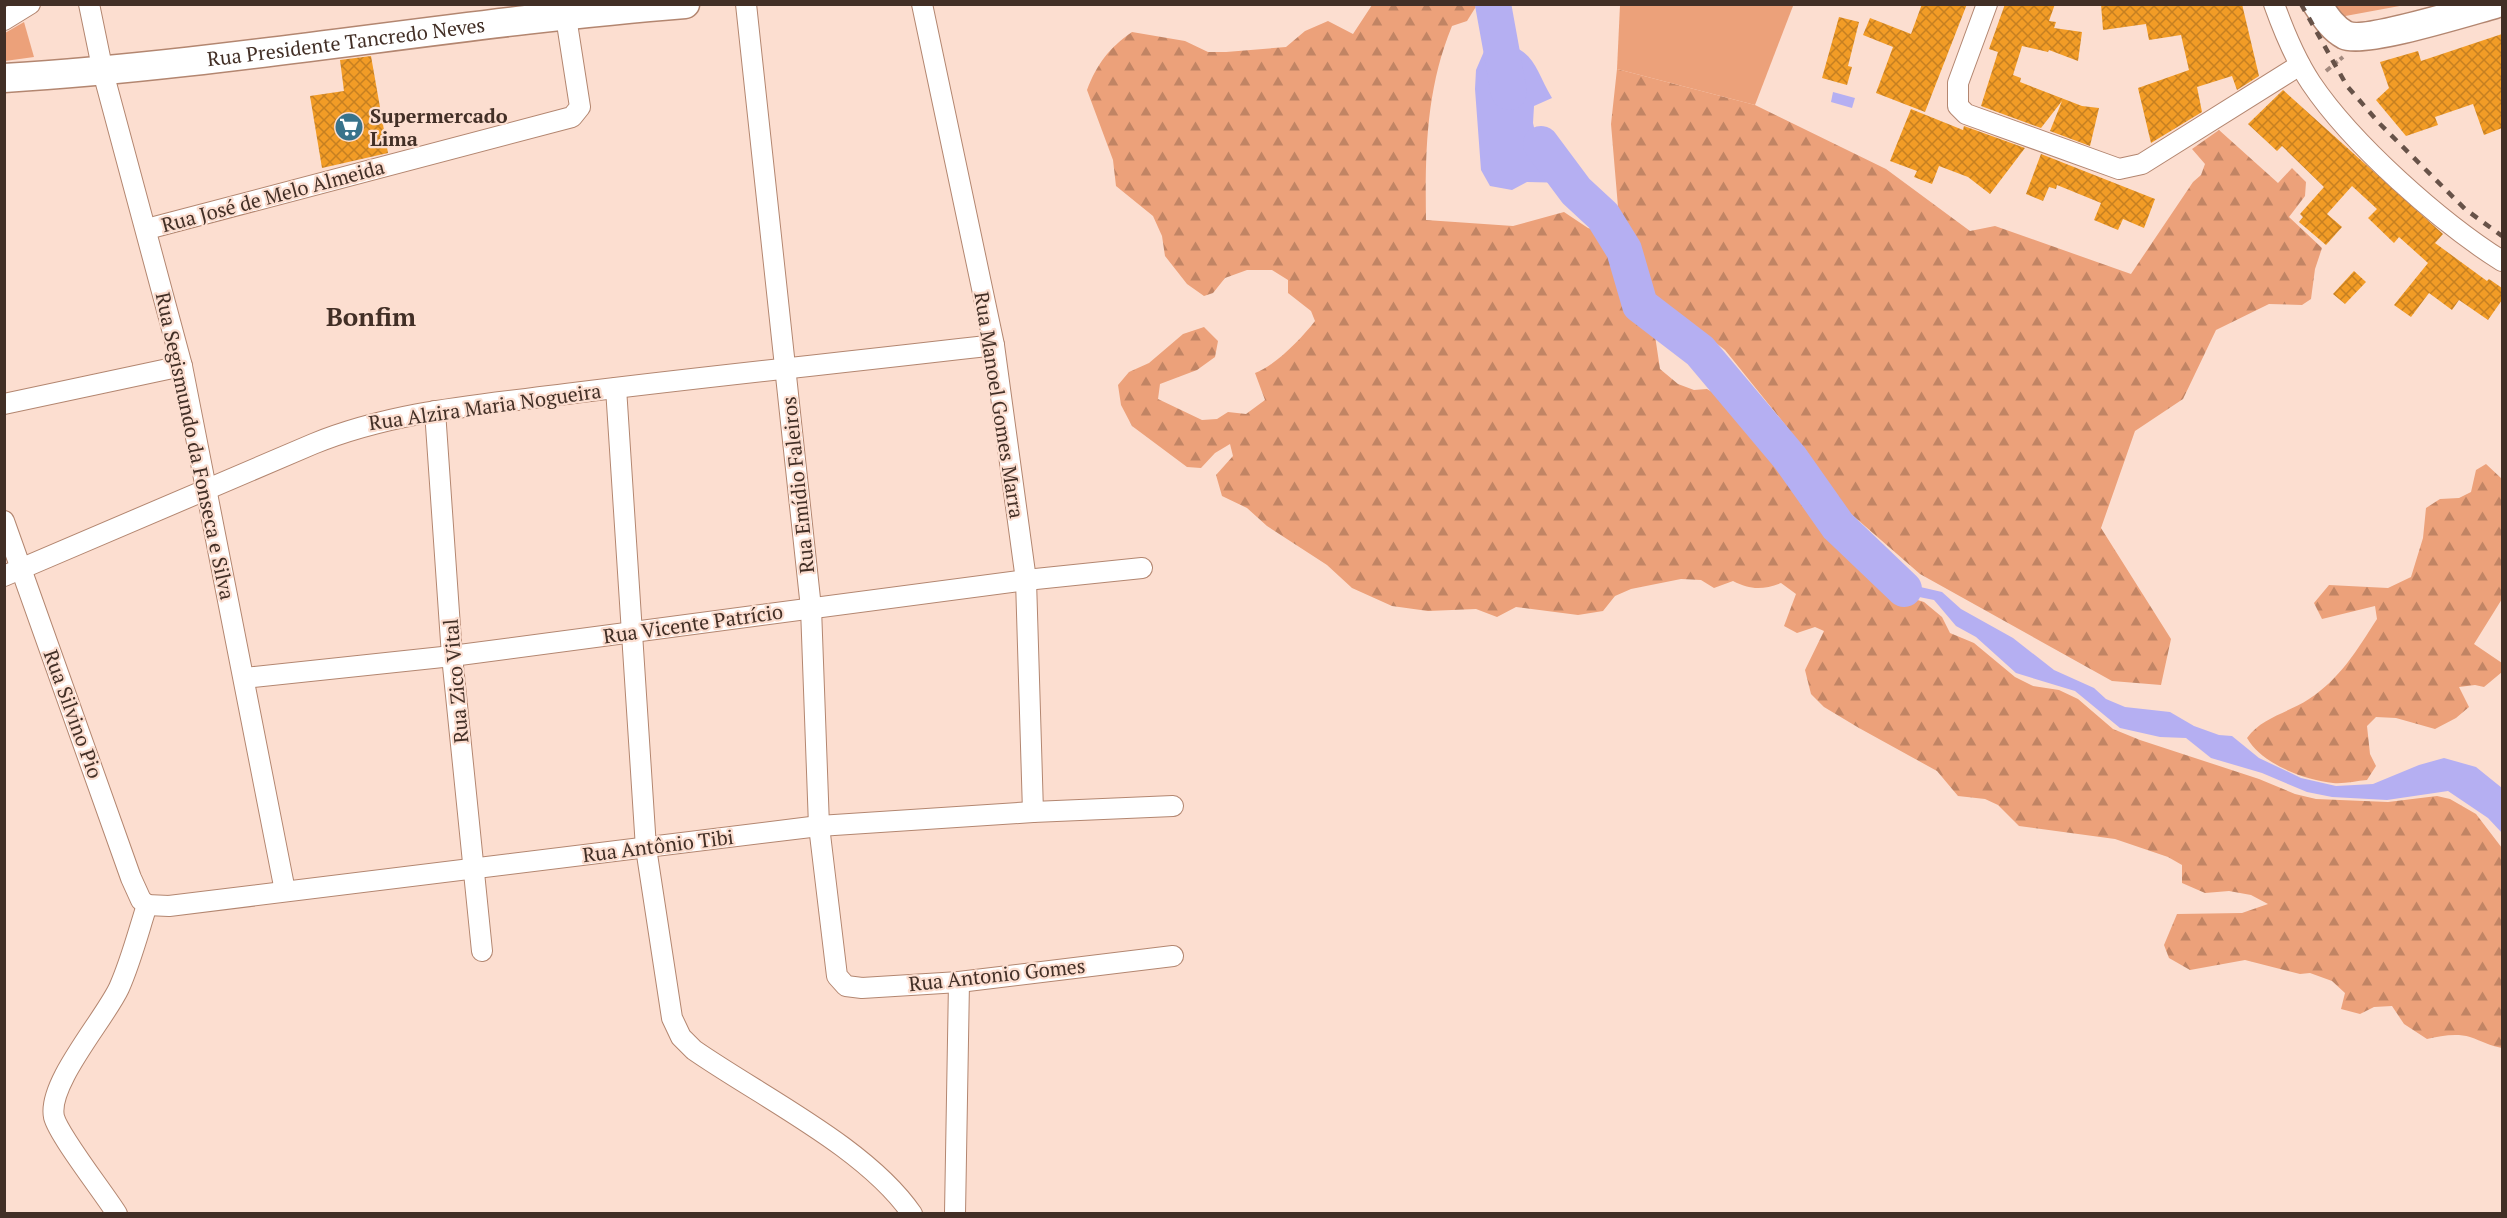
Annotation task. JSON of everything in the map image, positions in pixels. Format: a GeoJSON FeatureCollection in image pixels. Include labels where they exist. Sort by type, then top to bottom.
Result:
{"type":"FeatureCollection","features":[{"type":"Feature","properties":{"kind":"main road","name":"Rua Presidente Tancredo Neves"},"geometry":{"type":"LineString","coordinates":[[4,78],[103,72],[565,9],[685,4]]}},
{"type":"Feature","properties":{"kind":"main road"},"geometry":{"type":"LineString","coordinates":[[2317,4],[2332,26],[2347,36],[2370,37],[2495,4]]}},
{"type":"Feature","properties":{"kind":"street"},"geometry":{"type":"LineString","coordinates":[[4,20],[30,4]]}},
{"type":"Feature","properties":{"kind":"street","name":"Rua Segismundo da Fonseca e Silva"},"geometry":{"type":"LineString","coordinates":[[89,4],[103,72],[182,366],[285,891]]}},
{"type":"Feature","properties":{"kind":"street","name":"Rua Emídio Faleiros"},"geometry":{"type":"LineString","coordinates":[[746,4],[811,608],[819,825],[833,966]]}},
{"type":"Feature","properties":{"kind":"street","name":"Rua Manoel Gomes Marra"},"geometry":{"type":"LineString","coordinates":[[922,4],[994,345],[1026,580],[1033,812]]}},
{"type":"Feature","properties":{"kind":"street"},"geometry":{"type":"LineString","coordinates":[[1987,4],[1958,83],[1956,94],[1958,106],[1966,114],[2119,169],[2142,164],[2300,65]]}},
{"type":"Feature","properties":{"kind":"street"},"geometry":{"type":"LineString","coordinates":[[2274,4],[2300,65],[2322,98],[2383,163],[2450,224],[2502,261]]}},
{"type":"Feature","properties":{"kind":"street","name":"Rua José de Melo Almeida"},"geometry":{"type":"LineString","coordinates":[[147,229],[572,117],[580,107],[565,9]]}},
{"type":"Feature","properties":{"kind":"street","name":"Rua Alzira Maria Nogueira"},"geometry":{"type":"LineString","coordinates":[[13,573],[353,428],[435,411],[994,345]]}},
{"type":"Feature","properties":{"kind":"street"},"geometry":{"type":"LineString","coordinates":[[4,404],[182,366]]}},
{"type":"Feature","properties":{"kind":"street"},"geometry":{"type":"LineString","coordinates":[[616,388],[646,848],[672,1018],[681,1036],[694,1050],[837,1144],[896,1192],[912,1214]]}},
{"type":"Feature","properties":{"kind":"street","name":"Rua Zico Vital"},"geometry":{"type":"LineString","coordinates":[[435,411],[452,656],[482,951]]}},
{"type":"Feature","properties":{"kind":"street","name":"Rua Silvino Pio"},"geometry":{"type":"LineString","coordinates":[[4,521],[13,573],[131,878],[141,900],[147,905]]}},
{"type":"Feature","properties":{"kind":"street","name":"Rua Vicente Patrício"},"geometry":{"type":"LineString","coordinates":[[244,678],[452,656],[1026,580],[1142,567]]}},
{"type":"Feature","properties":{"kind":"street","name":"Rua Antônio Tibi"},"geometry":{"type":"LineString","coordinates":[[147,905],[170,906],[819,825],[1173,806]]}},
{"type":"Feature","properties":{"kind":"street"},"geometry":{"type":"LineString","coordinates":[[117,1214],[59,1127],[53,1104],[61,1083],[118,990],[130,962],[147,905]]}},
{"type":"Feature","properties":{"kind":"street","name":"Rua Antonio Gomes"},"geometry":{"type":"LineString","coordinates":[[833,966],[841,981],[853,988],[959,982],[1173,956]]}},
{"type":"Feature","properties":{"kind":"street"},"geometry":{"type":"LineString","coordinates":[[955,1214],[959,982]]}},
{"type":"Feature","properties":{"kind":"green space"},"geometry":{"type":"Polygon","coordinates":[[[1787,4],[1793,6],[1755,105],[1617,69],[1620,5],[1787,4]]]}},
{"type":"Feature","properties":{"kind":"green space"},"geometry":{"type":"Polygon","coordinates":[[[1372,5],[1477,5],[1467,21],[1452,26],[1437,73],[1427,146],[1426,220],[1513,226],[1564,212],[1588,228],[1598,231],[1613,261],[1629,314],[1642,319],[1654,329],[1660,369],[1678,384],[1694,390],[1707,389],[1727,401],[1782,467],[1829,537],[1845,551],[1862,557],[1898,594],[1924,602],[1942,617],[1950,633],[1974,643],[2015,677],[2033,686],[2059,690],[2078,699],[2113,729],[2259,779],[2295,794],[2316,799],[2388,802],[2437,796],[2450,799],[2476,814],[2502,848],[2502,1048],[2459,1035],[2427,1039],[2404,1024],[2392,1006],[2374,1007],[2360,1014],[2341,1009],[2345,993],[2332,981],[2310,973],[2300,974],[2245,960],[2190,970],[2169,958],[2164,945],[2177,914],[2242,913],[2268,904],[2251,895],[2229,891],[2205,893],[2182,883],[2182,865],[2168,857],[2115,839],[2019,826],[1998,805],[1985,799],[1958,796],[1937,771],[1824,707],[1811,694],[1805,670],[1824,631],[1815,627],[1797,633],[1784,626],[1796,594],[1781,583],[1757,588],[1733,581],[1714,588],[1701,580],[1681,579],[1631,589],[1615,596],[1603,611],[1578,615],[1516,607],[1497,617],[1476,609],[1428,611],[1392,606],[1352,588],[1327,565],[1267,526],[1247,508],[1222,496],[1216,475],[1233,456],[1230,444],[1215,453],[1201,468],[1187,467],[1132,426],[1121,405],[1118,385],[1129,372],[1149,363],[1183,334],[1204,327],[1218,341],[1215,357],[1197,370],[1160,384],[1158,399],[1202,420],[1217,419],[1228,412],[1246,414],[1265,400],[1255,373],[1280,358],[1315,321],[1311,311],[1288,293],[1288,280],[1272,270],[1247,270],[1225,278],[1213,293],[1204,296],[1187,284],[1165,256],[1162,236],[1153,216],[1116,186],[1113,160],[1087,90],[1095,72],[1110,51],[1132,32],[1185,41],[1208,52],[1286,47],[1305,31],[1328,21],[1353,34],[1372,5]]]}},
{"type":"Feature","properties":{"kind":"green space"},"geometry":{"type":"Polygon","coordinates":[[[2334,5],[2405,5],[2340,17],[2334,5]]]}},
{"type":"Feature","properties":{"kind":"green space"},"geometry":{"type":"Polygon","coordinates":[[[24,22],[34,57],[5,61],[5,33],[24,22]]]}},
{"type":"Feature","properties":{"kind":"green space"},"geometry":{"type":"Polygon","coordinates":[[[1617,69],[1755,105],[1886,169],[1970,231],[1995,226],[2131,274],[2193,182],[2201,175],[2205,164],[2192,149],[2219,130],[2278,183],[2292,168],[2306,182],[2305,196],[2289,217],[2322,248],[2315,269],[2311,299],[2302,305],[2269,304],[2216,330],[2183,399],[2135,431],[2101,528],[2171,639],[2161,685],[2112,681],[1920,574],[1850,513],[1787,427],[1725,350],[1651,292],[1618,207],[1611,124],[1617,69]]]}},
{"type":"Feature","properties":{"kind":"green space"},"geometry":{"type":"Polygon","coordinates":[[[2486,464],[2502,479],[2502,599],[2474,644],[2502,663],[2502,672],[2484,687],[2475,685],[2459,687],[2469,707],[2456,718],[2435,729],[2396,718],[2376,717],[2367,726],[2370,754],[2376,766],[2367,780],[2333,783],[2309,778],[2285,769],[2263,756],[2247,738],[2260,725],[2301,704],[2330,682],[2347,663],[2377,619],[2375,606],[2322,619],[2314,603],[2329,585],[2388,588],[2411,577],[2423,538],[2426,508],[2440,499],[2459,498],[2471,492],[2476,470],[2486,464]]]}},
{"type":"Feature","properties":{"kind":"shaded area"},"geometry":{"type":"Polygon","coordinates":[[[1494,43],[1518,49],[1532,60],[1537,68],[1552,98],[1534,106],[1533,123],[1537,140],[1558,158],[1570,183],[1527,182],[1512,190],[1490,186],[1481,170],[1475,89],[1476,70],[1485,49],[1494,43]]]}},
{"type":"Feature","properties":{"kind":"shaded area"},"geometry":{"type":"Polygon","coordinates":[[[1833,92],[1855,98],[1852,108],[1831,102],[1833,92]]]}},
{"type":"Feature","properties":{"kind":"shaded area"},"geometry":{"type":"Polygon","coordinates":[[[1867,552],[1903,583],[1942,592],[1961,609],[2013,638],[2054,670],[2094,688],[2106,699],[2125,707],[2170,712],[2194,726],[2219,735],[2232,736],[2259,758],[2301,778],[2336,786],[2373,784],[2419,765],[2444,758],[2476,767],[2502,788],[2502,833],[2488,818],[2448,791],[2387,800],[2332,797],[2307,792],[2262,773],[2211,758],[2186,738],[2160,737],[2120,728],[2075,691],[2016,673],[1976,637],[1956,626],[1934,600],[1899,593],[1867,552]]]}},
{"type":"Feature","properties":{"kind":"building"},"geometry":{"type":"Polygon","coordinates":[[[1922,4],[1967,4],[1925,112],[1876,93],[1893,47],[1863,35],[1870,18],[1911,34],[1922,4]]]}},
{"type":"Feature","properties":{"kind":"building"},"geometry":{"type":"Polygon","coordinates":[[[2005,4],[2055,4],[2049,21],[2056,22],[2054,28],[2082,32],[2078,61],[2049,50],[2048,52],[2022,46],[2013,75],[2021,78],[2020,82],[2082,106],[2099,108],[2090,146],[2050,131],[2062,101],[2041,128],[1981,106],[1998,52],[1989,49],[2005,4]]]}},
{"type":"Feature","properties":{"kind":"building"},"geometry":{"type":"Polygon","coordinates":[[[2101,4],[2242,4],[2259,76],[2237,90],[2232,76],[2197,87],[2202,112],[2151,143],[2138,88],[2189,70],[2181,35],[2149,40],[2146,24],[2103,30],[2101,4]]]}},
{"type":"Feature","properties":{"kind":"building"},"geometry":{"type":"Polygon","coordinates":[[[1839,17],[1859,22],[1848,66],[1852,67],[1847,85],[1822,78],[1839,17]]]}},
{"type":"Feature","properties":{"kind":"building"},"geometry":{"type":"Polygon","coordinates":[[[2502,34],[2502,128],[2484,135],[2473,104],[2435,117],[2438,125],[2406,136],[2376,100],[2389,88],[2380,62],[2418,51],[2421,61],[2502,34]]]}},
{"type":"Feature","properties":{"kind":"building","name":"Supermercado Lima"},"geometry":{"type":"Polygon","coordinates":[[[371,56],[388,153],[322,168],[310,96],[344,91],[340,60],[371,56]]]}},
{"type":"Feature","properties":{"kind":"building"},"geometry":{"type":"Polygon","coordinates":[[[2283,90],[2443,234],[2435,243],[2487,281],[2489,279],[2502,288],[2502,300],[2488,320],[2459,300],[2452,310],[2429,293],[2411,317],[2394,305],[2428,263],[2399,237],[2394,243],[2368,218],[2377,209],[2352,186],[2327,214],[2342,227],[2326,245],[2299,222],[2303,217],[2300,214],[2324,187],[2282,146],[2277,151],[2248,124],[2283,90]]]}},
{"type":"Feature","properties":{"kind":"building"},"geometry":{"type":"Polygon","coordinates":[[[1911,109],[1963,130],[1964,126],[2025,148],[1990,194],[1968,177],[1939,166],[1932,184],[1914,177],[1917,171],[1890,161],[1911,109]]]}},
{"type":"Feature","properties":{"kind":"building"},"geometry":{"type":"Polygon","coordinates":[[[2041,154],[2155,199],[2144,228],[2123,219],[2118,230],[2094,220],[2101,203],[2057,185],[2056,189],[2049,187],[2043,201],[2026,194],[2041,154]]]}},
{"type":"Feature","properties":{"kind":"building"},"geometry":{"type":"Polygon","coordinates":[[[2354,271],[2366,282],[2345,304],[2333,294],[2354,271]]]}},
{"type":"Feature","properties":{"kind":"waterway"},"geometry":{"type":"LineString","coordinates":[[1493,4],[1509,92]]}},
{"type":"Feature","properties":{"kind":"waterway"},"geometry":{"type":"LineString","coordinates":[[1541,144],[1576,191],[1603,216],[1624,250],[1640,305],[1700,351],[1790,458],[1838,526],[1904,589]]}},
{"type":"Feature","properties":{"kind":"railway"},"geometry":{"type":"LineString","coordinates":[[2301,4],[2347,86],[2380,124],[2465,209],[2502,236]]}},
{"type":"Feature","properties":{"kind":"place","name":"Supermercado Lima"},"geometry":{"type":"Point","coordinates":[349,127]}},
{"type":"Feature","properties":{"kind":"district","name":"Bonfim"},"geometry":{"type":"Point","coordinates":[371,317]}}]}
